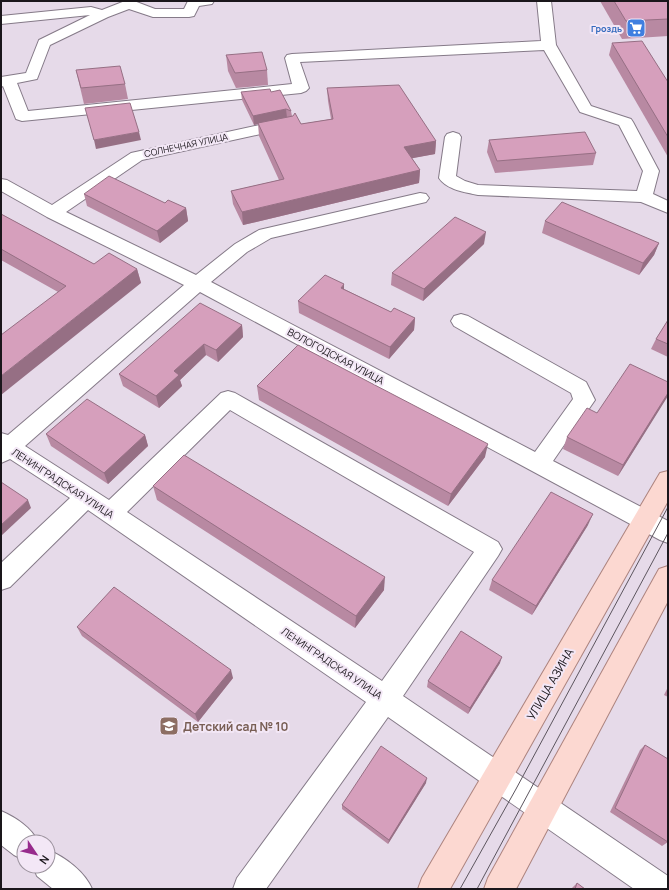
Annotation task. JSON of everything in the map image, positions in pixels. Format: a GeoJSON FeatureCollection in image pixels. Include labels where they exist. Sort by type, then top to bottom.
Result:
{"type":"FeatureCollection","features":[{"type":"Feature","properties":{"kind":"main road","name":"УЛИЦА АЗИНА"},"geometry":{"type":"LineString","coordinates":[[432,889],[668,480]]}},
{"type":"Feature","properties":{"kind":"main road"},"geometry":{"type":"LineString","coordinates":[[500,889],[668,577]]}},
{"type":"Feature","properties":{"kind":"street"},"geometry":{"type":"LineString","coordinates":[[207,1],[194,2],[189,13],[153,13],[128,3],[44,44],[32,76],[4,81],[22,116],[301,88],[292,58],[549,45]]}},
{"type":"Feature","properties":{"kind":"street"},"geometry":{"type":"LineString","coordinates":[[544,1],[549,45],[585,110],[625,122],[651,171],[644,197]]}},
{"type":"Feature","properties":{"kind":"street"},"geometry":{"type":"LineString","coordinates":[[1,20],[91,11],[104,14]]}},
{"type":"Feature","properties":{"kind":"street","name":"СОЛНЕЧНАЯ УЛИЦА"},"geometry":{"type":"LineString","coordinates":[[53,213],[137,156],[287,124]]}},
{"type":"Feature","properties":{"kind":"street"},"geometry":{"type":"LineString","coordinates":[[453,137],[447,178],[459,185],[478,190],[644,197],[668,206]]}},
{"type":"Feature","properties":{"kind":"street","name":"ВОЛОГОДСКАЯ УЛИЦА"},"geometry":{"type":"LineString","coordinates":[[1,184],[53,213],[241,306],[668,533]]}},
{"type":"Feature","properties":{"kind":"street"},"geometry":{"type":"LineString","coordinates":[[4,448],[241,248],[265,234],[420,198]]}},
{"type":"Feature","properties":{"kind":"street"},"geometry":{"type":"LineString","coordinates":[[461,321],[579,388],[584,400],[539,464]]}},
{"type":"Feature","properties":{"kind":"street"},"geometry":{"type":"LineString","coordinates":[[110,514],[228,399],[490,549],[385,699],[248,889]]}},
{"type":"Feature","properties":{"kind":"street","name":"ЛЕНИНГРАДСКАЯ УЛИЦА"},"geometry":{"type":"LineString","coordinates":[[4,448],[87,497],[385,699],[660,889]]}},
{"type":"Feature","properties":{"kind":"street"},"geometry":{"type":"LineString","coordinates":[[1,579],[87,497]]}},
{"type":"Feature","properties":{"kind":"street"},"geometry":{"type":"LineString","coordinates":[[56,872],[77,889]]}},
{"type":"Feature","properties":{"kind":"building"},"geometry":{"type":"Polygon","coordinates":[[[614,1],[668,1],[668,19],[626,21],[614,1]]]}},
{"type":"Feature","properties":{"kind":"building"},"geometry":{"type":"Polygon","coordinates":[[[642,41],[668,82],[668,137],[612,43],[642,41]]]}},
{"type":"Feature","properties":{"kind":"building"},"geometry":{"type":"Polygon","coordinates":[[[262,52],[267,70],[235,73],[226,55],[262,52]]]}},
{"type":"Feature","properties":{"kind":"building"},"geometry":{"type":"Polygon","coordinates":[[[120,66],[125,84],[81,88],[76,70],[120,66]]]}},
{"type":"Feature","properties":{"kind":"building"},"geometry":{"type":"Polygon","coordinates":[[[399,85],[436,141],[404,147],[420,170],[242,212],[231,191],[284,179],[258,123],[293,116],[295,113],[301,124],[333,119],[327,88],[399,85]]]}},
{"type":"Feature","properties":{"kind":"building"},"geometry":{"type":"Polygon","coordinates":[[[270,89],[271,92],[280,90],[291,111],[286,109],[253,116],[241,92],[270,89]]]}},
{"type":"Feature","properties":{"kind":"building"},"geometry":{"type":"Polygon","coordinates":[[[130,103],[139,132],[94,140],[85,108],[130,103]]]}},
{"type":"Feature","properties":{"kind":"building"},"geometry":{"type":"Polygon","coordinates":[[[585,132],[596,153],[497,161],[489,140],[585,132]]]}},
{"type":"Feature","properties":{"kind":"building"},"geometry":{"type":"Polygon","coordinates":[[[109,176],[165,203],[168,200],[186,208],[157,231],[84,194],[109,176]]]}},
{"type":"Feature","properties":{"kind":"building"},"geometry":{"type":"Polygon","coordinates":[[[562,202],[659,243],[643,263],[545,221],[562,202]]]}},
{"type":"Feature","properties":{"kind":"building"},"geometry":{"type":"Polygon","coordinates":[[[1,214],[94,264],[109,253],[137,269],[1,376],[1,335],[66,286],[1,249],[1,214]]]}},
{"type":"Feature","properties":{"kind":"building"},"geometry":{"type":"Polygon","coordinates":[[[455,217],[486,232],[424,289],[392,273],[455,217]]]}},
{"type":"Feature","properties":{"kind":"building"},"geometry":{"type":"Polygon","coordinates":[[[325,275],[344,284],[341,288],[391,312],[394,308],[415,318],[390,347],[298,301],[325,275]]]}},
{"type":"Feature","properties":{"kind":"building"},"geometry":{"type":"Polygon","coordinates":[[[200,303],[242,325],[216,350],[204,344],[174,371],[179,375],[156,396],[119,374],[200,303]]]}},
{"type":"Feature","properties":{"kind":"building"},"geometry":{"type":"Polygon","coordinates":[[[668,320],[668,344],[656,339],[668,320]]]}},
{"type":"Feature","properties":{"kind":"building"},"geometry":{"type":"Polygon","coordinates":[[[298,345],[488,444],[451,494],[257,386],[298,345]]]}},
{"type":"Feature","properties":{"kind":"building"},"geometry":{"type":"Polygon","coordinates":[[[630,364],[668,382],[668,393],[623,465],[567,437],[587,408],[597,413],[630,364]]]}},
{"type":"Feature","properties":{"kind":"building"},"geometry":{"type":"Polygon","coordinates":[[[87,399],[145,435],[104,473],[46,434],[87,399]]]}},
{"type":"Feature","properties":{"kind":"building"},"geometry":{"type":"Polygon","coordinates":[[[184,455],[385,577],[356,616],[153,486],[184,455]]]}},
{"type":"Feature","properties":{"kind":"building"},"geometry":{"type":"Polygon","coordinates":[[[1,482],[28,500],[1,525],[1,482]]]}},
{"type":"Feature","properties":{"kind":"building"},"geometry":{"type":"Polygon","coordinates":[[[551,492],[593,514],[536,606],[492,580],[551,492]]]}},
{"type":"Feature","properties":{"kind":"building"},"geometry":{"type":"Polygon","coordinates":[[[114,587],[231,670],[195,714],[77,627],[114,587]]]}},
{"type":"Feature","properties":{"kind":"building"},"geometry":{"type":"Polygon","coordinates":[[[461,631],[502,657],[470,708],[428,681],[461,631]]]}},
{"type":"Feature","properties":{"kind":"building"},"geometry":{"type":"Polygon","coordinates":[[[645,745],[668,759],[668,842],[615,808],[645,745]]]}},
{"type":"Feature","properties":{"kind":"building"},"geometry":{"type":"Polygon","coordinates":[[[381,746],[427,778],[389,840],[342,805],[381,746]]]}},
{"type":"Feature","properties":{"kind":"building"},"geometry":{"type":"Polygon","coordinates":[[[577,883],[585,889],[575,889],[577,883]]]}},
{"type":"Feature","properties":{"kind":"tram line"},"geometry":{"type":"LineString","coordinates":[[460,889],[516,789],[668,507]]}},
{"type":"Feature","properties":{"kind":"tram line"},"geometry":{"type":"LineString","coordinates":[[477,889],[668,533]]}},
{"type":"Feature","properties":{"kind":"place","name":"Гроздь"},"geometry":{"type":"Point","coordinates":[636,28]}},
{"type":"Feature","properties":{"kind":"place","name":"Детский сад № 10"},"geometry":{"type":"Point","coordinates":[169,726]}}]}
